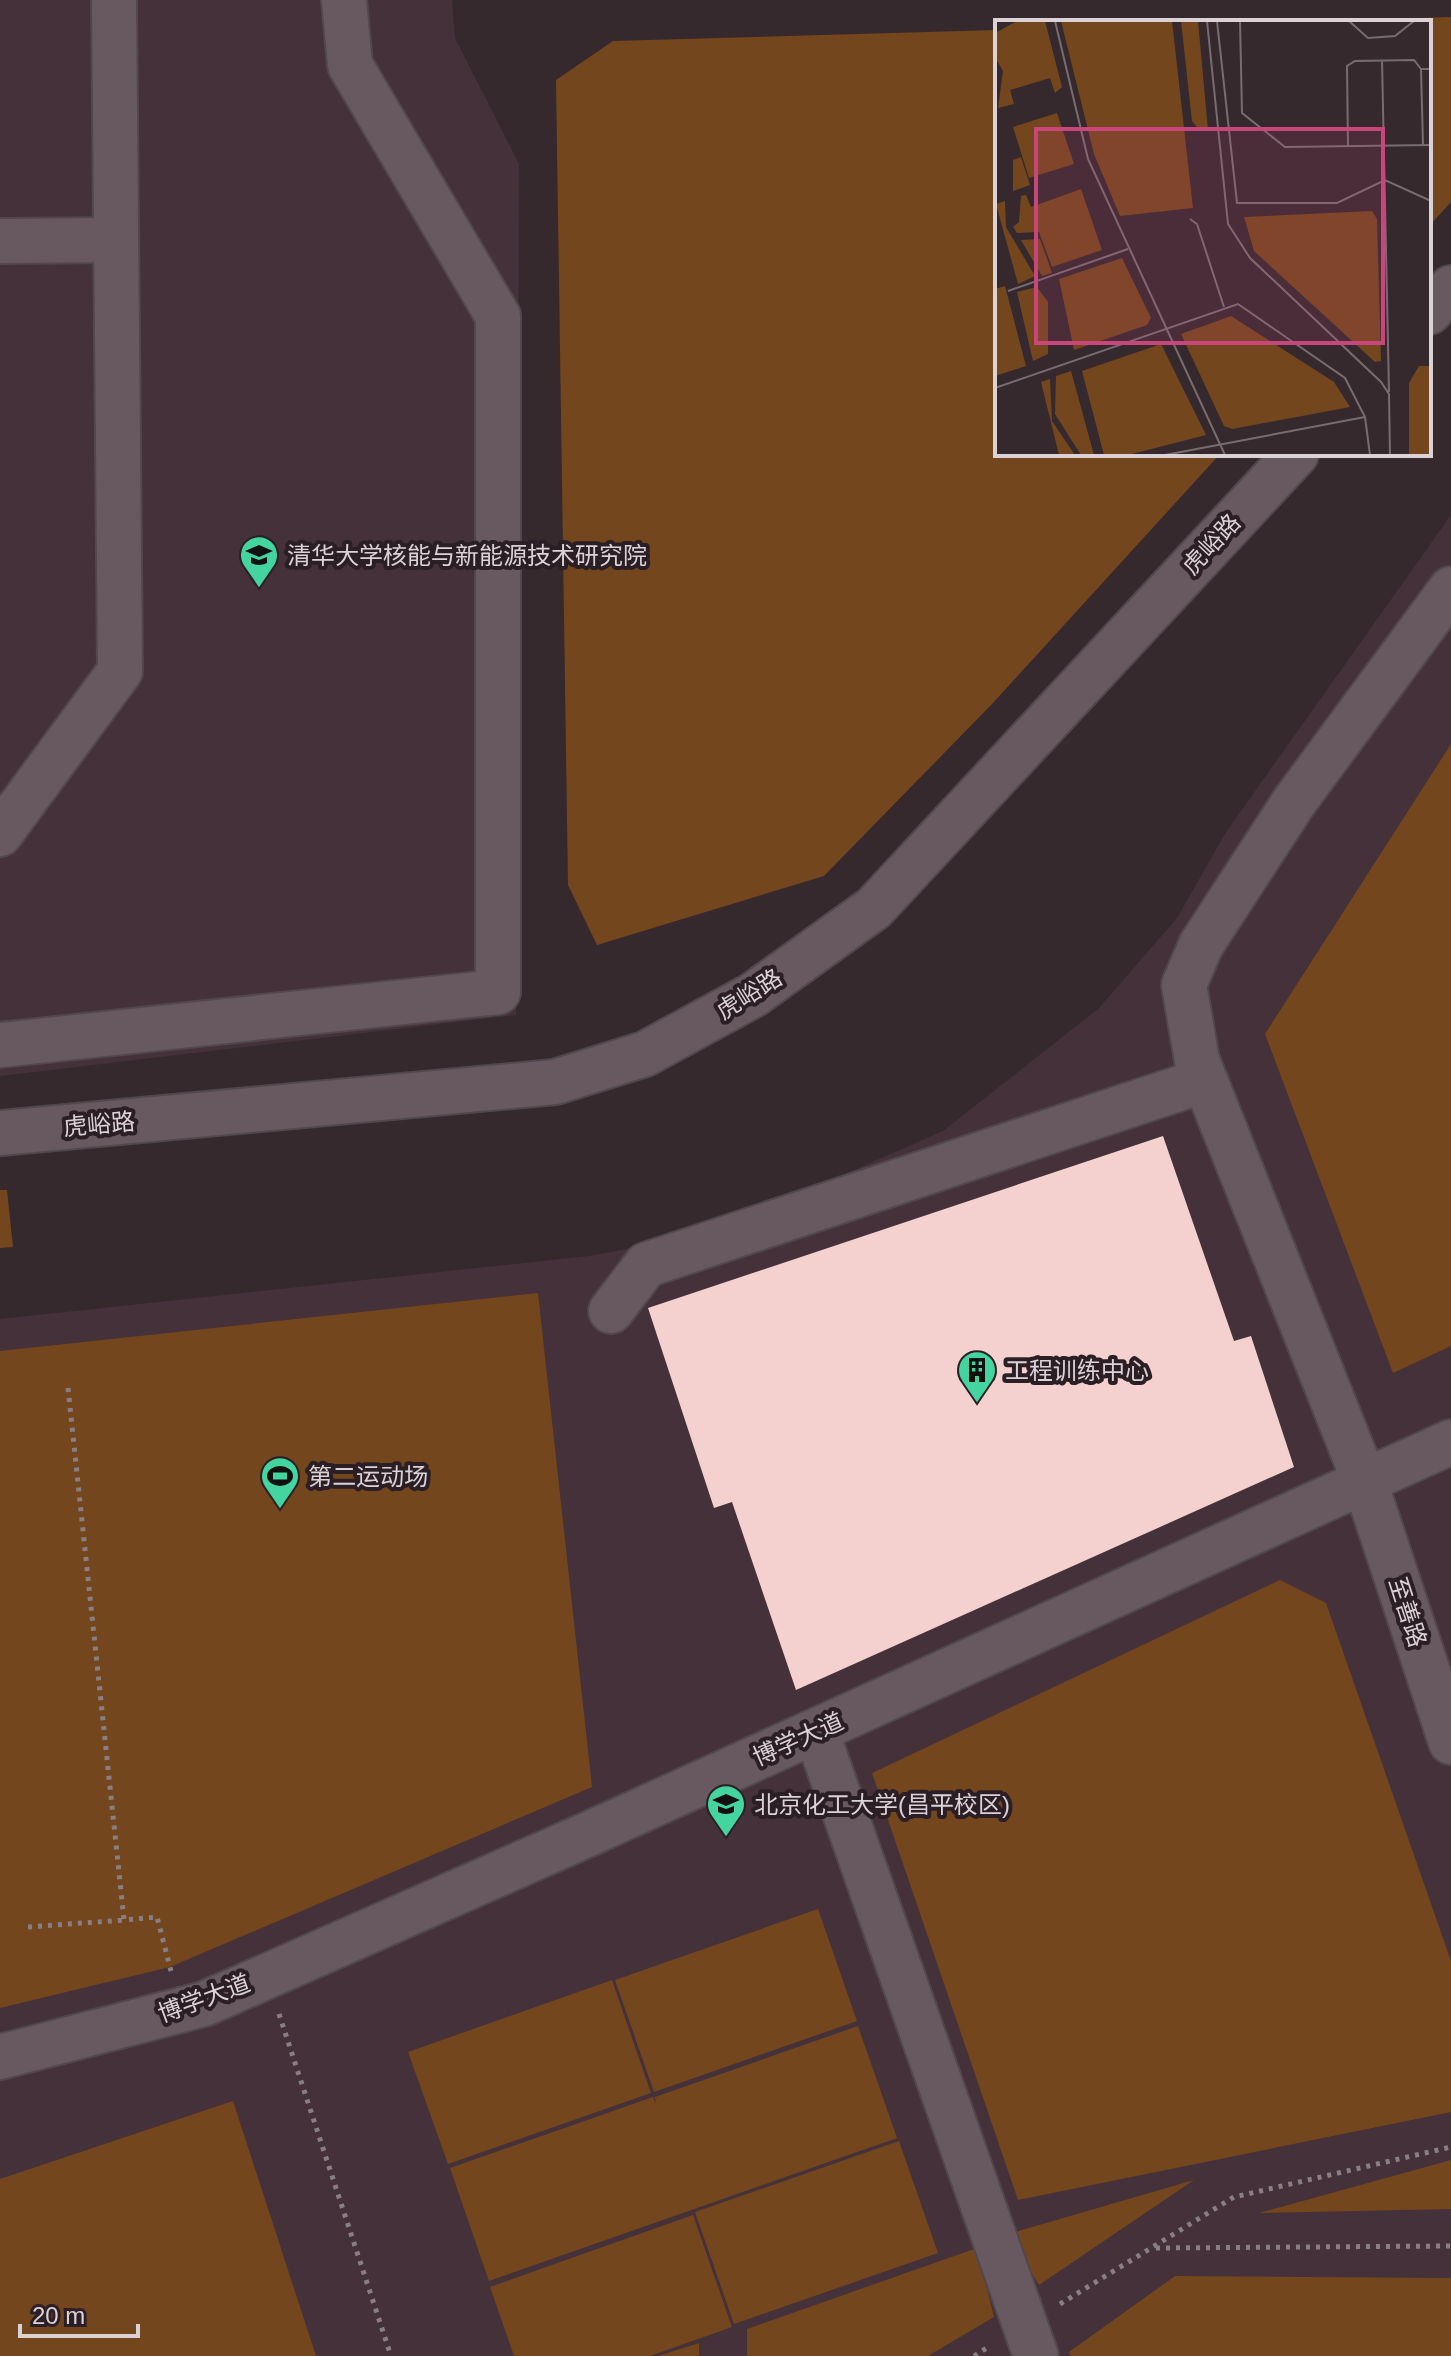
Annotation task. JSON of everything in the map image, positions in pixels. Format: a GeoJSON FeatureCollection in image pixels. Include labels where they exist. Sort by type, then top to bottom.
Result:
{"type":"FeatureCollection","features":[{"type":"Feature","properties":{"kind":"street"},"geometry":{"type":"LineString","coordinates":[[0,834],[120,671],[114,0]]}},
{"type":"Feature","properties":{"kind":"street"},"geometry":{"type":"LineString","coordinates":[[0,1045],[498,992],[498,316],[350,65],[344,0]]}},
{"type":"Feature","properties":{"kind":"street"},"geometry":{"type":"LineString","coordinates":[[0,241],[116,240]]}},
{"type":"Feature","properties":{"kind":"street"},"geometry":{"type":"LineString","coordinates":[[1431,310],[1451,288]]}},
{"type":"Feature","properties":{"kind":"street","name":"虎峪路"},"geometry":{"type":"LineString","coordinates":[[0,1133],[555,1082],[645,1054],[753,995],[874,908],[1294,456]]}},
{"type":"Feature","properties":{"kind":"street","name":"至善路"},"geometry":{"type":"LineString","coordinates":[[1451,589],[1294,802],[1201,945],[1184,985],[1186,1015],[1205,1080],[1365,1482],[1451,1742]]}},
{"type":"Feature","properties":{"kind":"street"},"geometry":{"type":"LineString","coordinates":[[611,1311],[646,1265],[1205,1080]]}},
{"type":"Feature","properties":{"kind":"street","name":"博学大道"},"geometry":{"type":"LineString","coordinates":[[0,2057],[204,2004],[816,1731],[1451,1442]]}},
{"type":"Feature","properties":{"kind":"street"},"geometry":{"type":"LineString","coordinates":[[816,1731],[1031,2340]]}},
{"type":"Feature","properties":{"kind":"path"},"geometry":{"type":"LineString","coordinates":[[68,1388],[124,1920]]}},
{"type":"Feature","properties":{"kind":"path"},"geometry":{"type":"LineString","coordinates":[[28,1927],[157,1917],[174,1981]]}},
{"type":"Feature","properties":{"kind":"path"},"geometry":{"type":"LineString","coordinates":[[267,1975],[391,2356]]}},
{"type":"Feature","properties":{"kind":"path"},"geometry":{"type":"LineString","coordinates":[[974,2356],[1031,2340],[1153,2248],[1234,2197],[1451,2147]]}},
{"type":"Feature","properties":{"kind":"path"},"geometry":{"type":"LineString","coordinates":[[1153,2248],[1451,2246]]}},
{"type":"Feature","properties":{"kind":"shaded area","name":"清华大学核能与新能源技术研究院"},"geometry":{"type":"Polygon","coordinates":[[[0,0],[452,0],[455,38],[519,164],[516,1015],[0,1076],[0,0]]]}},
{"type":"Feature","properties":{"kind":"shaded area"},"geometry":{"type":"Polygon","coordinates":[[[1451,17],[1451,202],[1431,224],[1431,20],[1352,20],[1451,17]]]}},
{"type":"Feature","properties":{"kind":"shaded area"},"geometry":{"type":"Polygon","coordinates":[[[995,30],[995,456],[1218,456],[992,704],[824,876],[597,945],[568,885],[556,80],[613,41],[995,30]]]}},
{"type":"Feature","properties":{"kind":"shaded area","name":"北京化工大学(昌平校区)"},"geometry":{"type":"Polygon","coordinates":[[[1451,515],[1451,2356],[0,2356],[0,1319],[589,1256],[685,1238],[795,1196],[943,1131],[1098,1009],[1177,918],[1226,832],[1451,515]]]}},
{"type":"Feature","properties":{"kind":"shaded area"},"geometry":{"type":"Polygon","coordinates":[[[1451,744],[1451,1346],[1393,1373],[1265,1034],[1451,744]]]}},
{"type":"Feature","properties":{"kind":"shaded area"},"geometry":{"type":"Polygon","coordinates":[[[0,1190],[7,1190],[13,1247],[0,1248],[0,1190]]]}},
{"type":"Feature","properties":{"kind":"shaded area","name":"第二运动场"},"geometry":{"type":"Polygon","coordinates":[[[538,1293],[592,1787],[170,1967],[0,2008],[0,1351],[538,1293]]]}},
{"type":"Feature","properties":{"kind":"shaded area"},"geometry":{"type":"Polygon","coordinates":[[[1280,1580],[1326,1603],[1451,1961],[1451,2112],[1018,2200],[872,1773],[1280,1580]]]}},
{"type":"Feature","properties":{"kind":"shaded area"},"geometry":{"type":"Polygon","coordinates":[[[818,1909],[857,2021],[654,2092],[615,1980],[818,1909]]]}},
{"type":"Feature","properties":{"kind":"shaded area"},"geometry":{"type":"Polygon","coordinates":[[[612,1980],[651,2093],[448,2164],[408,2052],[612,1980]]]}},
{"type":"Feature","properties":{"kind":"shaded area"},"geometry":{"type":"Polygon","coordinates":[[[858,2026],[897,2138],[489,2281],[450,2168],[653,2097],[656,2104],[655,2097],[858,2026]]]}},
{"type":"Feature","properties":{"kind":"shaded area"},"geometry":{"type":"Polygon","coordinates":[[[233,2101],[316,2356],[0,2356],[0,2179],[233,2101]]]}},
{"type":"Feature","properties":{"kind":"shaded area"},"geometry":{"type":"Polygon","coordinates":[[[899,2141],[938,2253],[734,2324],[695,2212],[899,2141]]]}},
{"type":"Feature","properties":{"kind":"shaded area"},"geometry":{"type":"Polygon","coordinates":[[[1451,2160],[1451,2209],[1259,2213],[1451,2160]]]}},
{"type":"Feature","properties":{"kind":"shaded area"},"geometry":{"type":"Polygon","coordinates":[[[1194,2180],[1039,2285],[1008,2234],[1194,2180]]]}},
{"type":"Feature","properties":{"kind":"shaded area"},"geometry":{"type":"Polygon","coordinates":[[[693,2215],[732,2327],[650,2356],[514,2356],[490,2287],[693,2215]]]}},
{"type":"Feature","properties":{"kind":"shaded area"},"geometry":{"type":"Polygon","coordinates":[[[977,2248],[994,2317],[928,2356],[747,2356],[747,2329],[977,2248]]]}},
{"type":"Feature","properties":{"kind":"shaded area"},"geometry":{"type":"Polygon","coordinates":[[[1175,2276],[1451,2278],[1451,2356],[1071,2356],[1069,2352],[1175,2276]]]}},
{"type":"Feature","properties":{"kind":"shaded area"},"geometry":{"type":"Polygon","coordinates":[[[699,2343],[699,2356],[658,2356],[699,2343]]]}},
{"type":"Feature","properties":{"kind":"building","name":"工程训练中心"},"geometry":{"type":"Polygon","coordinates":[[[1163,1136],[1234,1341],[1251,1336],[1294,1467],[796,1690],[732,1502],[714,1508],[648,1308],[1163,1136]]]}},
{"type":"Feature","properties":{"kind":"place","name":"清华大学核能与新能源技术研究院"},"geometry":{"type":"Point","coordinates":[259,589]}},
{"type":"Feature","properties":{"kind":"place","name":"工程训练中心"},"geometry":{"type":"Point","coordinates":[977,1404]}},
{"type":"Feature","properties":{"kind":"place","name":"第二运动场"},"geometry":{"type":"Point","coordinates":[280,1510]}},
{"type":"Feature","properties":{"kind":"place","name":"北京化工大学(昌平校区)"},"geometry":{"type":"Point","coordinates":[726,1838]}}]}
